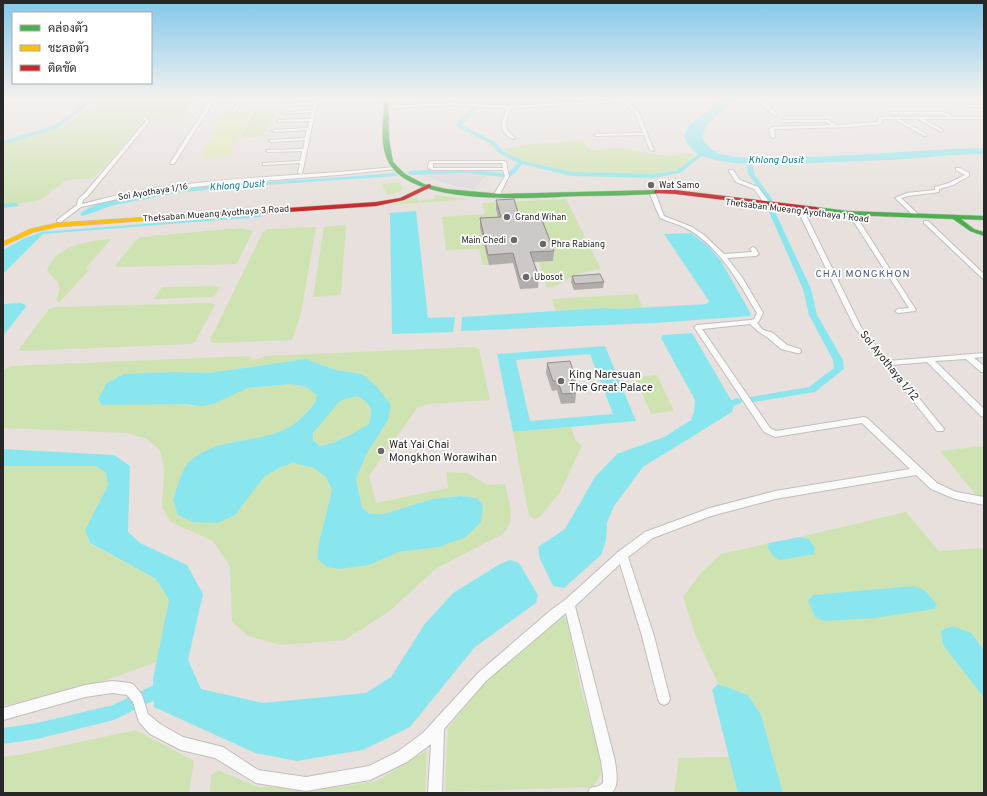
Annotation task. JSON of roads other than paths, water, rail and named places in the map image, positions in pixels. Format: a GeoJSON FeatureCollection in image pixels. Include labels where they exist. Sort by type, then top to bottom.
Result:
{"type":"FeatureCollection","features":[{"type":"Feature","properties":{"kind":"main road"},"geometry":{"type":"LineString","coordinates":[[387,135],[388,152],[394,168]]}},
{"type":"Feature","properties":{"kind":"main road","name":"Thetsaban Mueang Ayothaya 1 Road"},"geometry":{"type":"LineString","coordinates":[[394,168],[409,179],[426,186],[449,191],[496,196],[688,193],[842,212],[917,216],[984,224]]}},
{"type":"Feature","properties":{"kind":"main road"},"geometry":{"type":"LineString","coordinates":[[409,179],[406,195],[449,191]]}},
{"type":"Feature","properties":{"kind":"main road","name":"Thetsaban Mueang Ayothaya 3 Road"},"geometry":{"type":"LineString","coordinates":[[3,244],[32,230],[57,225],[376,204],[391,202],[426,186]]}},
{"type":"Feature","properties":{"kind":"main road","name":"Thetsaban Mueang Ayothaya 1 Road"},"geometry":{"type":"LineString","coordinates":[[652,194],[855,219],[926,222],[984,218]]}},
{"type":"Feature","properties":{"kind":"main road","name":"Thetsaban Mueang Ayothaya 3 Road"},"geometry":{"type":"LineString","coordinates":[[3,239],[29,227],[58,221],[376,200],[406,195]]}},
{"type":"Feature","properties":{"kind":"main road"},"geometry":{"type":"LineString","coordinates":[[958,220],[972,230],[984,234]]}},
{"type":"Feature","properties":{"kind":"street"},"geometry":{"type":"LineString","coordinates":[[58,221],[79,206],[81,199],[136,135]]}},
{"type":"Feature","properties":{"kind":"street"},"geometry":{"type":"LineString","coordinates":[[172,163],[190,135]]}},
{"type":"Feature","properties":{"kind":"street"},"geometry":{"type":"LineString","coordinates":[[300,173],[308,135]]}},
{"type":"Feature","properties":{"kind":"street"},"geometry":{"type":"LineString","coordinates":[[507,135],[513,138]]}},
{"type":"Feature","properties":{"kind":"street"},"geometry":{"type":"LineString","coordinates":[[646,135],[652,150]]}},
{"type":"Feature","properties":{"kind":"street"},"geometry":{"type":"LineString","coordinates":[[271,141],[307,139]]}},
{"type":"Feature","properties":{"kind":"street"},"geometry":{"type":"LineString","coordinates":[[268,151],[305,150]]}},
{"type":"Feature","properties":{"kind":"street"},"geometry":{"type":"LineString","coordinates":[[496,196],[507,176],[506,169],[504,163],[502,161],[431,162],[430,168],[506,169]]}},
{"type":"Feature","properties":{"kind":"street"},"geometry":{"type":"LineString","coordinates":[[264,164],[302,162]]}},
{"type":"Feature","properties":{"kind":"street","name":"Soi Ayothaya 1/16"},"geometry":{"type":"LineString","coordinates":[[79,206],[135,193],[191,185],[352,173],[394,168]]}},
{"type":"Feature","properties":{"kind":"street"},"geometry":{"type":"LineString","coordinates":[[917,216],[898,198],[904,195],[937,191],[939,186],[951,184],[967,176],[967,174],[958,169]]}},
{"type":"Feature","properties":{"kind":"street"},"geometry":{"type":"LineString","coordinates":[[732,172],[738,181],[756,188],[767,203]]}},
{"type":"Feature","properties":{"kind":"street"},"geometry":{"type":"LineString","coordinates":[[652,194],[662,218],[691,228],[713,245],[724,256],[760,314],[757,320],[752,322],[697,327],[767,430],[775,434],[864,420],[934,486],[942,491],[984,500]]}},
{"type":"Feature","properties":{"kind":"street","name":"Soi Ayothaya 1/12"},"geometry":{"type":"LineString","coordinates":[[802,213],[858,328],[940,429]]}},
{"type":"Feature","properties":{"kind":"street"},"geometry":{"type":"LineString","coordinates":[[855,219],[913,310],[898,311]]}},
{"type":"Feature","properties":{"kind":"street"},"geometry":{"type":"LineString","coordinates":[[926,222],[984,277]]}},
{"type":"Feature","properties":{"kind":"street"},"geometry":{"type":"LineString","coordinates":[[724,256],[756,254],[753,249]]}},
{"type":"Feature","properties":{"kind":"street"},"geometry":{"type":"LineString","coordinates":[[752,322],[761,331],[770,335],[784,347],[797,351]]}},
{"type":"Feature","properties":{"kind":"street"},"geometry":{"type":"LineString","coordinates":[[887,363],[984,355]]}},
{"type":"Feature","properties":{"kind":"street"},"geometry":{"type":"LineString","coordinates":[[968,357],[984,370]]}},
{"type":"Feature","properties":{"kind":"street"},"geometry":{"type":"LineString","coordinates":[[930,360],[984,414]]}},
{"type":"Feature","properties":{"kind":"street"},"geometry":{"type":"LineString","coordinates":[[3,714],[85,691],[112,687],[130,690],[138,699],[143,718],[155,729],[181,743],[218,752],[256,776],[306,784],[370,773],[402,757],[428,738],[482,677],[555,614],[569,604],[622,555],[649,535],[710,512],[775,495],[918,471]]}},
{"type":"Feature","properties":{"kind":"street"},"geometry":{"type":"LineString","coordinates":[[622,555],[648,636],[664,698]]}},
{"type":"Feature","properties":{"kind":"street"},"geometry":{"type":"LineString","coordinates":[[569,604],[608,761],[610,776],[609,786],[602,792],[595,793]]}},
{"type":"Feature","properties":{"kind":"street"},"geometry":{"type":"LineString","coordinates":[[435,793],[438,727]]}},
{"type":"Feature","properties":{"kind":"water"},"geometry":{"type":"Polygon","coordinates":[[[703,135],[702,138],[707,145],[718,153],[734,157],[750,158],[814,157],[984,148],[984,154],[831,162],[754,164],[733,163],[712,159],[696,153],[693,151],[684,136],[703,135]]]}},
{"type":"Feature","properties":{"kind":"water"},"geometry":{"type":"Polygon","coordinates":[[[416,211],[428,318],[455,317],[453,332],[392,334],[390,213],[416,211]]]}},
{"type":"Feature","properties":{"kind":"water"},"geometry":{"type":"Polygon","coordinates":[[[46,231],[3,274],[3,250],[27,237],[46,231]]]}},
{"type":"Feature","properties":{"kind":"water"},"geometry":{"type":"Polygon","coordinates":[[[691,233],[708,246],[721,261],[751,314],[750,316],[656,323],[461,331],[462,317],[604,308],[620,309],[706,304],[709,301],[664,234],[691,233]]]}},
{"type":"Feature","properties":{"kind":"water"},"geometry":{"type":"Polygon","coordinates":[[[21,303],[26,305],[25,308],[3,336],[3,304],[21,303]]]}},
{"type":"Feature","properties":{"kind":"water"},"geometry":{"type":"Polygon","coordinates":[[[692,333],[734,405],[732,412],[643,467],[614,506],[607,523],[606,540],[601,555],[564,588],[553,586],[540,559],[538,547],[565,529],[595,477],[617,454],[664,437],[691,420],[694,412],[695,400],[661,338],[663,335],[692,333]]]}},
{"type":"Feature","properties":{"kind":"water"},"geometry":{"type":"Polygon","coordinates":[[[605,346],[636,421],[513,432],[497,354],[605,346]],[[590,354],[516,360],[530,421],[613,414],[590,354]]]}},
{"type":"Feature","properties":{"kind":"water"},"geometry":{"type":"Polygon","coordinates":[[[306,359],[336,370],[362,374],[377,387],[391,405],[388,420],[366,455],[356,479],[362,508],[370,514],[384,514],[432,499],[461,496],[477,498],[483,505],[481,522],[466,537],[439,547],[399,552],[369,565],[340,569],[327,567],[317,559],[319,542],[332,490],[326,477],[314,468],[293,463],[279,468],[264,477],[235,515],[218,523],[193,522],[178,515],[173,500],[181,475],[188,463],[202,453],[217,446],[279,432],[293,424],[306,413],[316,400],[317,395],[306,387],[291,384],[248,388],[213,404],[202,406],[182,404],[102,405],[98,399],[107,383],[124,374],[175,372],[208,373],[306,359]],[[357,396],[340,401],[313,433],[313,440],[320,446],[326,445],[369,424],[371,414],[370,407],[357,396]]]}},
{"type":"Feature","properties":{"kind":"water"},"geometry":{"type":"Polygon","coordinates":[[[3,449],[114,455],[130,466],[128,532],[140,543],[187,565],[203,594],[188,660],[201,689],[263,703],[366,693],[391,677],[424,625],[453,593],[500,564],[510,560],[519,563],[538,595],[536,603],[475,647],[410,727],[363,750],[297,761],[255,753],[154,707],[153,679],[169,600],[156,579],[90,543],[85,530],[108,485],[106,473],[96,466],[3,466],[3,449]]]}},
{"type":"Feature","properties":{"kind":"water"},"geometry":{"type":"Polygon","coordinates":[[[800,537],[809,539],[815,548],[814,554],[781,560],[774,557],[768,548],[769,543],[800,537]]]}},
{"type":"Feature","properties":{"kind":"water"},"geometry":{"type":"Polygon","coordinates":[[[914,586],[924,590],[937,604],[934,609],[875,618],[824,621],[815,617],[808,601],[813,595],[914,586]]]}},
{"type":"Feature","properties":{"kind":"water"},"geometry":{"type":"Polygon","coordinates":[[[952,626],[971,633],[984,650],[984,698],[943,645],[941,631],[952,626]]]}},
{"type":"Feature","properties":{"kind":"water"},"geometry":{"type":"Polygon","coordinates":[[[718,684],[748,695],[761,715],[783,793],[738,793],[712,690],[718,684]]]}},
{"type":"Feature","properties":{"kind":"waterway"},"geometry":{"type":"LineString","coordinates":[[3,143],[29,135]]}},
{"type":"Feature","properties":{"kind":"waterway"},"geometry":{"type":"LineString","coordinates":[[477,135],[493,143],[501,152],[521,162]]}},
{"type":"Feature","properties":{"kind":"waterway","name":"Khlong Dusit"},"geometry":{"type":"LineString","coordinates":[[521,162],[571,174],[653,176],[678,172],[704,152]]}},
{"type":"Feature","properties":{"kind":"waterway"},"geometry":{"type":"LineString","coordinates":[[749,160],[751,174],[770,200]]}},
{"type":"Feature","properties":{"kind":"waterway","name":"Khlong Dusit"},"geometry":{"type":"LineString","coordinates":[[510,174],[521,162]]}},
{"type":"Feature","properties":{"kind":"waterway","name":"Khlong Dusit"},"geometry":{"type":"LineString","coordinates":[[410,173],[463,171],[503,175]]}},
{"type":"Feature","properties":{"kind":"waterway","name":"Khlong Dusit"},"geometry":{"type":"LineString","coordinates":[[83,214],[113,203],[206,188],[395,175]]}},
{"type":"Feature","properties":{"kind":"waterway"},"geometry":{"type":"LineString","coordinates":[[3,206],[16,205]]}},
{"type":"Feature","properties":{"kind":"waterway"},"geometry":{"type":"LineString","coordinates":[[754,399],[812,390],[839,369],[838,360],[813,315],[807,289],[772,212]]}},
{"type":"Feature","properties":{"kind":"waterway"},"geometry":{"type":"LineString","coordinates":[[42,233],[260,216]]}},
{"type":"Feature","properties":{"kind":"waterway"},"geometry":{"type":"LineString","coordinates":[[721,408],[737,401]]}},
{"type":"Feature","properties":{"kind":"waterway"},"geometry":{"type":"LineString","coordinates":[[3,736],[37,731],[114,712],[166,687]]}},
{"type":"Feature","properties":{"kind":"place","name":"Wat Samo"},"geometry":{"type":"Point","coordinates":[651,185]}},
{"type":"Feature","properties":{"kind":"place","name":"Grand Wihan"},"geometry":{"type":"Point","coordinates":[507,217]}},
{"type":"Feature","properties":{"kind":"place","name":"Main Chedi"},"geometry":{"type":"Point","coordinates":[514,240]}},
{"type":"Feature","properties":{"kind":"place","name":"Phra Rabiang"},"geometry":{"type":"Point","coordinates":[543,244]}},
{"type":"Feature","properties":{"kind":"place","name":"Ubosot"},"geometry":{"type":"Point","coordinates":[526,277]}},
{"type":"Feature","properties":{"kind":"place","name":"King Naresuan The Great Palace"},"geometry":{"type":"Point","coordinates":[561,381]}},
{"type":"Feature","properties":{"kind":"place","name":"Wat Yai Chai Mongkhon Worawihan"},"geometry":{"type":"Point","coordinates":[381,451]}},
{"type":"Feature","properties":{"kind":"district","name":"CHAI MONGKHON"},"geometry":{"type":"Point","coordinates":[863,274]}}]}
